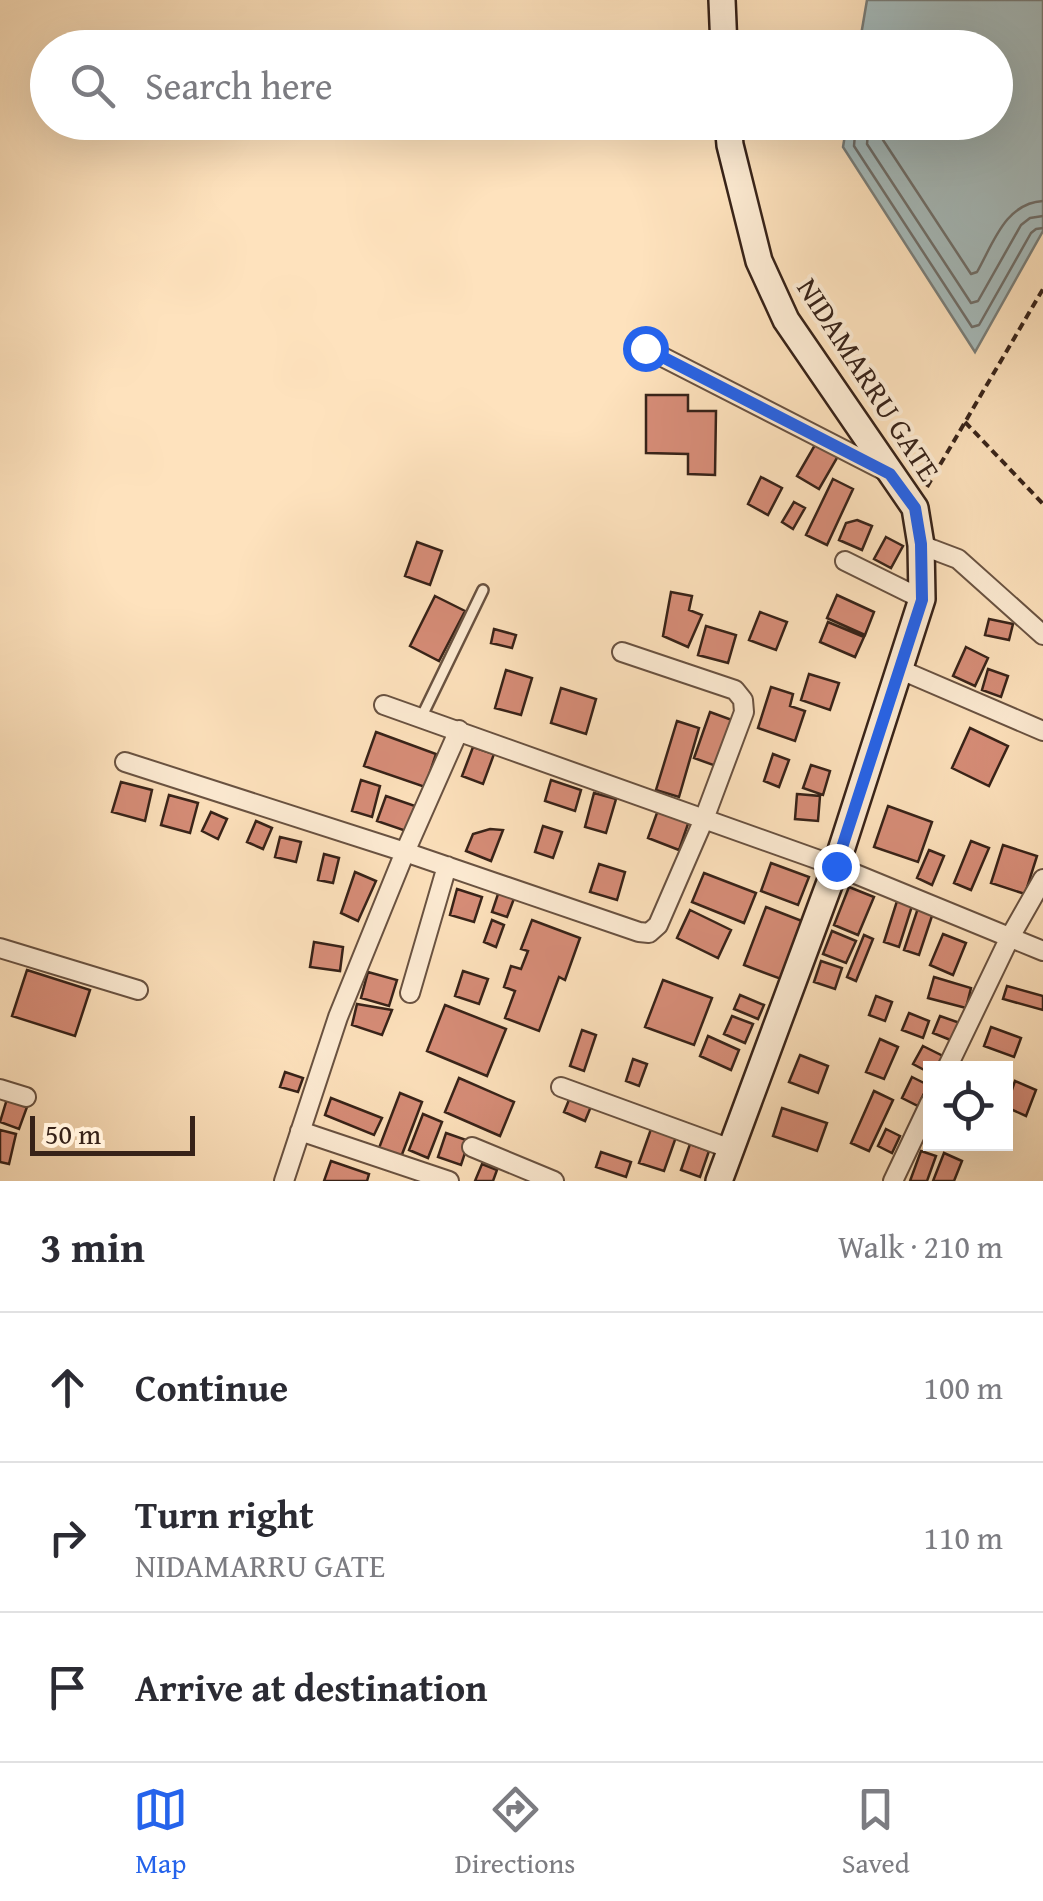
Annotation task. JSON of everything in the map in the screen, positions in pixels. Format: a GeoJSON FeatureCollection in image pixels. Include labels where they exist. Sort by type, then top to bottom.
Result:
{"type":"FeatureCollection","features":[{"type":"Feature","properties":{"kind":"main road"},"geometry":{"type":"LineString","coordinates":[[722,0],[723,30]]}},
{"type":"Feature","properties":{"kind":"main road","name":"NIDAMARRU GATE"},"geometry":{"type":"LineString","coordinates":[[719,1181],[836,866],[922,600],[921,544],[915,508],[786,320],[758,261],[730,140]]}},
{"type":"Feature","properties":{"kind":"street"},"geometry":{"type":"LineString","coordinates":[[645,348],[890,474]]}},
{"type":"Feature","properties":{"kind":"street"},"geometry":{"type":"LineString","coordinates":[[921,544],[958,558],[1043,635]]}},
{"type":"Feature","properties":{"kind":"street"},"geometry":{"type":"LineString","coordinates":[[846,561],[922,600]]}},
{"type":"Feature","properties":{"kind":"street"},"geometry":{"type":"LineString","coordinates":[[125,762],[650,933],[658,925],[704,818],[744,712],[735,690],[622,652]]}},
{"type":"Feature","properties":{"kind":"street"},"geometry":{"type":"LineString","coordinates":[[901,670],[1043,731]]}},
{"type":"Feature","properties":{"kind":"street"},"geometry":{"type":"LineString","coordinates":[[384,705],[836,866],[1043,951]]}},
{"type":"Feature","properties":{"kind":"street"},"geometry":{"type":"LineString","coordinates":[[284,1181],[338,1017],[459,730]]}},
{"type":"Feature","properties":{"kind":"street"},"geometry":{"type":"LineString","coordinates":[[410,993],[447,866]]}},
{"type":"Feature","properties":{"kind":"street"},"geometry":{"type":"LineString","coordinates":[[950,1061],[1043,879]]}},
{"type":"Feature","properties":{"kind":"street"},"geometry":{"type":"LineString","coordinates":[[0,948],[138,990]]}},
{"type":"Feature","properties":{"kind":"street"},"geometry":{"type":"LineString","coordinates":[[561,1088],[731,1149]]}},
{"type":"Feature","properties":{"kind":"street"},"geometry":{"type":"LineString","coordinates":[[0,1089],[26,1096]]}},
{"type":"Feature","properties":{"kind":"street"},"geometry":{"type":"LineString","coordinates":[[893,1181],[923,1118]]}},
{"type":"Feature","properties":{"kind":"street"},"geometry":{"type":"LineString","coordinates":[[300,1132],[448,1181]]}},
{"type":"Feature","properties":{"kind":"street"},"geometry":{"type":"LineString","coordinates":[[472,1147],[554,1181]]}},
{"type":"Feature","properties":{"kind":"lane"},"geometry":{"type":"LineString","coordinates":[[422,718],[483,590]]}},
{"type":"Feature","properties":{"kind":"path"},"geometry":{"type":"LineString","coordinates":[[915,508],[1043,289]]}},
{"type":"Feature","properties":{"kind":"path"},"geometry":{"type":"LineString","coordinates":[[965,422],[1043,504]]}},
{"type":"Feature","properties":{"kind":"water"},"geometry":{"type":"Polygon","coordinates":[[[867,0],[1043,0],[1043,231],[975,352],[843,147],[844,140],[1013,140],[1013,30],[862,30],[867,0]]]}},
{"type":"Feature","properties":{"kind":"building"},"geometry":{"type":"Polygon","coordinates":[[[646,395],[688,395],[688,411],[716,411],[715,475],[688,474],[688,454],[646,453],[646,395]]]}},
{"type":"Feature","properties":{"kind":"building"},"geometry":{"type":"Polygon","coordinates":[[[819,438],[841,451],[819,489],[797,476],[819,438]]]}},
{"type":"Feature","properties":{"kind":"building"},"geometry":{"type":"Polygon","coordinates":[[[761,477],[782,488],[768,515],[748,504],[761,477]]]}},
{"type":"Feature","properties":{"kind":"building"},"geometry":{"type":"Polygon","coordinates":[[[833,479],[853,489],[827,545],[806,535],[833,479]]]}},
{"type":"Feature","properties":{"kind":"building"},"geometry":{"type":"Polygon","coordinates":[[[794,502],[805,508],[793,529],[782,522],[794,502]]]}},
{"type":"Feature","properties":{"kind":"building"},"geometry":{"type":"Polygon","coordinates":[[[857,520],[872,526],[862,550],[839,540],[846,523],[857,520]]]}},
{"type":"Feature","properties":{"kind":"building"},"geometry":{"type":"Polygon","coordinates":[[[886,537],[903,546],[891,568],[874,559],[886,537]]]}},
{"type":"Feature","properties":{"kind":"building"},"geometry":{"type":"Polygon","coordinates":[[[417,542],[442,551],[430,585],[405,576],[417,542]]]}},
{"type":"Feature","properties":{"kind":"building"},"geometry":{"type":"Polygon","coordinates":[[[671,592],[692,596],[689,610],[702,615],[688,647],[663,636],[671,592]]]}},
{"type":"Feature","properties":{"kind":"building"},"geometry":{"type":"Polygon","coordinates":[[[837,595],[874,612],[865,635],[827,618],[837,595]]]}},
{"type":"Feature","properties":{"kind":"building"},"geometry":{"type":"Polygon","coordinates":[[[435,596],[465,611],[439,661],[410,646],[435,596]]]}},
{"type":"Feature","properties":{"kind":"building"},"geometry":{"type":"Polygon","coordinates":[[[760,612],[787,622],[776,650],[749,640],[760,612]]]}},
{"type":"Feature","properties":{"kind":"building"},"geometry":{"type":"Polygon","coordinates":[[[989,619],[1013,624],[1009,640],[985,635],[989,619]]]}},
{"type":"Feature","properties":{"kind":"building"},"geometry":{"type":"Polygon","coordinates":[[[828,622],[864,637],[855,657],[820,642],[828,622]]]}},
{"type":"Feature","properties":{"kind":"building"},"geometry":{"type":"Polygon","coordinates":[[[706,626],[736,635],[728,663],[698,655],[706,626]]]}},
{"type":"Feature","properties":{"kind":"building"},"geometry":{"type":"Polygon","coordinates":[[[494,629],[516,635],[512,648],[491,643],[494,629]]]}},
{"type":"Feature","properties":{"kind":"building"},"geometry":{"type":"Polygon","coordinates":[[[966,647],[988,658],[975,686],[953,676],[966,647]]]}},
{"type":"Feature","properties":{"kind":"building"},"geometry":{"type":"Polygon","coordinates":[[[988,669],[1008,676],[1001,697],[982,690],[988,669]]]}},
{"type":"Feature","properties":{"kind":"building"},"geometry":{"type":"Polygon","coordinates":[[[506,670],[532,678],[521,715],[495,708],[506,670]]]}},
{"type":"Feature","properties":{"kind":"building"},"geometry":{"type":"Polygon","coordinates":[[[809,674],[839,683],[830,710],[801,700],[809,674]]]}},
{"type":"Feature","properties":{"kind":"building"},"geometry":{"type":"Polygon","coordinates":[[[771,687],[793,694],[790,706],[805,711],[795,741],[758,728],[771,687]]]}},
{"type":"Feature","properties":{"kind":"building"},"geometry":{"type":"Polygon","coordinates":[[[561,688],[596,699],[586,734],[551,723],[561,688]]]}},
{"type":"Feature","properties":{"kind":"building"},"geometry":{"type":"Polygon","coordinates":[[[710,712],[732,720],[716,766],[694,758],[710,712]]]}},
{"type":"Feature","properties":{"kind":"building"},"geometry":{"type":"Polygon","coordinates":[[[677,721],[699,728],[679,797],[656,790],[677,721]]]}},
{"type":"Feature","properties":{"kind":"building"},"geometry":{"type":"Polygon","coordinates":[[[970,728],[1008,746],[989,786],[952,768],[970,728]]]}},
{"type":"Feature","properties":{"kind":"building"},"geometry":{"type":"Polygon","coordinates":[[[376,732],[436,754],[425,787],[364,766],[376,732]]]}},
{"type":"Feature","properties":{"kind":"building"},"geometry":{"type":"Polygon","coordinates":[[[473,747],[494,754],[483,784],[462,776],[473,747]]]}},
{"type":"Feature","properties":{"kind":"building"},"geometry":{"type":"Polygon","coordinates":[[[773,754],[789,760],[779,787],[764,781],[773,754]]]}},
{"type":"Feature","properties":{"kind":"building"},"geometry":{"type":"Polygon","coordinates":[[[811,765],[830,771],[823,795],[803,788],[811,765]]]}},
{"type":"Feature","properties":{"kind":"building"},"geometry":{"type":"Polygon","coordinates":[[[361,780],[380,786],[372,817],[352,811],[361,780]]]}},
{"type":"Feature","properties":{"kind":"building"},"geometry":{"type":"Polygon","coordinates":[[[551,780],[581,790],[575,811],[545,801],[551,780]]]}},
{"type":"Feature","properties":{"kind":"building"},"geometry":{"type":"Polygon","coordinates":[[[121,782],[152,790],[145,821],[112,812],[121,782]]]}},
{"type":"Feature","properties":{"kind":"building"},"geometry":{"type":"Polygon","coordinates":[[[594,793],[616,799],[606,833],[585,827],[594,793]]]}},
{"type":"Feature","properties":{"kind":"building"},"geometry":{"type":"Polygon","coordinates":[[[797,794],[820,796],[818,821],[795,819],[797,794]]]}},
{"type":"Feature","properties":{"kind":"building"},"geometry":{"type":"Polygon","coordinates":[[[169,795],[198,803],[190,833],[161,825],[169,795]]]}},
{"type":"Feature","properties":{"kind":"building"},"geometry":{"type":"Polygon","coordinates":[[[386,796],[415,806],[406,831],[377,821],[386,796]]]}},
{"type":"Feature","properties":{"kind":"building"},"geometry":{"type":"Polygon","coordinates":[[[888,806],[932,822],[918,862],[874,847],[888,806]]]}},
{"type":"Feature","properties":{"kind":"building"},"geometry":{"type":"Polygon","coordinates":[[[658,810],[689,821],[679,850],[648,838],[658,810]]]}},
{"type":"Feature","properties":{"kind":"building"},"geometry":{"type":"Polygon","coordinates":[[[211,812],[227,819],[218,839],[202,831],[211,812]]]}},
{"type":"Feature","properties":{"kind":"building"},"geometry":{"type":"Polygon","coordinates":[[[256,821],[272,828],[263,849],[247,842],[256,821]]]}},
{"type":"Feature","properties":{"kind":"building"},"geometry":{"type":"Polygon","coordinates":[[[543,826],[562,832],[553,858],[535,852],[543,826]]]}},
{"type":"Feature","properties":{"kind":"building"},"geometry":{"type":"Polygon","coordinates":[[[503,830],[491,861],[466,851],[473,834],[503,830]]]}},
{"type":"Feature","properties":{"kind":"building"},"geometry":{"type":"Polygon","coordinates":[[[280,837],[301,842],[296,862],[275,857],[280,837]]]}},
{"type":"Feature","properties":{"kind":"building"},"geometry":{"type":"Polygon","coordinates":[[[971,841],[989,848],[971,890],[954,883],[971,841]]]}},
{"type":"Feature","properties":{"kind":"building"},"geometry":{"type":"Polygon","coordinates":[[[1003,845],[1037,856],[1025,894],[991,883],[1003,845]]]}},
{"type":"Feature","properties":{"kind":"building"},"geometry":{"type":"Polygon","coordinates":[[[929,850],[944,856],[932,885],[917,878],[929,850]]]}},
{"type":"Feature","properties":{"kind":"building"},"geometry":{"type":"Polygon","coordinates":[[[324,854],[339,858],[333,883],[318,880],[324,854]]]}},
{"type":"Feature","properties":{"kind":"building"},"geometry":{"type":"Polygon","coordinates":[[[771,863],[809,877],[798,905],[761,891],[771,863]]]}},
{"type":"Feature","properties":{"kind":"building"},"geometry":{"type":"Polygon","coordinates":[[[599,864],[625,872],[617,900],[590,892],[599,864]]]}},
{"type":"Feature","properties":{"kind":"building"},"geometry":{"type":"Polygon","coordinates":[[[355,872],[376,881],[358,921],[341,913],[355,872]]]}},
{"type":"Feature","properties":{"kind":"building"},"geometry":{"type":"Polygon","coordinates":[[[704,873],[756,893],[744,923],[692,902],[704,873]]]}},
{"type":"Feature","properties":{"kind":"building"},"geometry":{"type":"Polygon","coordinates":[[[849,887],[874,897],[858,935],[834,925],[849,887]]]}},
{"type":"Feature","properties":{"kind":"building"},"geometry":{"type":"Polygon","coordinates":[[[457,889],[482,897],[474,922],[450,915],[457,889]]]}},
{"type":"Feature","properties":{"kind":"building"},"geometry":{"type":"Polygon","coordinates":[[[499,891],[515,896],[507,917],[492,912],[499,891]]]}},
{"type":"Feature","properties":{"kind":"building"},"geometry":{"type":"Polygon","coordinates":[[[897,901],[912,906],[899,947],[884,942],[897,901]]]}},
{"type":"Feature","properties":{"kind":"building"},"geometry":{"type":"Polygon","coordinates":[[[766,907],[802,921],[781,979],[744,965],[766,907]]]}},
{"type":"Feature","properties":{"kind":"building"},"geometry":{"type":"Polygon","coordinates":[[[918,908],[933,913],[919,955],[904,950],[918,908]]]}},
{"type":"Feature","properties":{"kind":"building"},"geometry":{"type":"Polygon","coordinates":[[[690,910],[731,930],[718,958],[677,938],[690,910]]]}},
{"type":"Feature","properties":{"kind":"building"},"geometry":{"type":"Polygon","coordinates":[[[492,920],[504,925],[496,947],[484,942],[492,920]]]}},
{"type":"Feature","properties":{"kind":"building"},"geometry":{"type":"Polygon","coordinates":[[[532,920],[580,938],[565,980],[559,977],[539,1031],[505,1018],[515,991],[504,987],[511,966],[521,969],[528,951],[521,949],[532,920]]]}},
{"type":"Feature","properties":{"kind":"building"},"geometry":{"type":"Polygon","coordinates":[[[832,931],[856,941],[846,963],[823,954],[832,931]]]}},
{"type":"Feature","properties":{"kind":"building"},"geometry":{"type":"Polygon","coordinates":[[[943,934],[966,943],[953,975],[930,965],[943,934]]]}},
{"type":"Feature","properties":{"kind":"building"},"geometry":{"type":"Polygon","coordinates":[[[864,935],[873,939],[856,981],[847,977],[864,935]]]}},
{"type":"Feature","properties":{"kind":"building"},"geometry":{"type":"Polygon","coordinates":[[[314,942],[343,947],[340,971],[310,967],[314,942]]]}},
{"type":"Feature","properties":{"kind":"building"},"geometry":{"type":"Polygon","coordinates":[[[821,961],[842,968],[835,989],[814,982],[821,961]]]}},
{"type":"Feature","properties":{"kind":"building"},"geometry":{"type":"Polygon","coordinates":[[[27,970],[90,990],[75,1036],[12,1016],[27,970]]]}},
{"type":"Feature","properties":{"kind":"building"},"geometry":{"type":"Polygon","coordinates":[[[463,971],[488,979],[479,1004],[455,996],[463,971]]]}},
{"type":"Feature","properties":{"kind":"building"},"geometry":{"type":"Polygon","coordinates":[[[368,972],[397,980],[389,1006],[361,998],[368,972]]]}},
{"type":"Feature","properties":{"kind":"building"},"geometry":{"type":"Polygon","coordinates":[[[934,977],[971,988],[966,1008],[928,998],[934,977]]]}},
{"type":"Feature","properties":{"kind":"building"},"geometry":{"type":"Polygon","coordinates":[[[663,980],[712,998],[694,1045],[645,1027],[663,980]]]}},
{"type":"Feature","properties":{"kind":"building"},"geometry":{"type":"Polygon","coordinates":[[[1007,986],[1043,996],[1043,1010],[1003,999],[1007,986]]]}},
{"type":"Feature","properties":{"kind":"building"},"geometry":{"type":"Polygon","coordinates":[[[740,995],[764,1005],[758,1019],[734,1009],[740,995]]]}},
{"type":"Feature","properties":{"kind":"building"},"geometry":{"type":"Polygon","coordinates":[[[876,996],[892,1002],[885,1021],[869,1015],[876,996]]]}},
{"type":"Feature","properties":{"kind":"building"},"geometry":{"type":"Polygon","coordinates":[[[357,1004],[392,1010],[382,1035],[352,1025],[357,1004]]]}},
{"type":"Feature","properties":{"kind":"building"},"geometry":{"type":"Polygon","coordinates":[[[445,1005],[506,1029],[487,1076],[427,1051],[445,1005]]]}},
{"type":"Feature","properties":{"kind":"building"},"geometry":{"type":"Polygon","coordinates":[[[909,1013],[929,1021],[923,1038],[902,1030],[909,1013]]]}},
{"type":"Feature","properties":{"kind":"building"},"geometry":{"type":"Polygon","coordinates":[[[732,1016],[753,1024],[745,1043],[724,1034],[732,1016]]]}},
{"type":"Feature","properties":{"kind":"building"},"geometry":{"type":"Polygon","coordinates":[[[940,1016],[960,1023],[953,1041],[933,1033],[940,1016]]]}},
{"type":"Feature","properties":{"kind":"building"},"geometry":{"type":"Polygon","coordinates":[[[991,1027],[1021,1038],[1014,1057],[984,1046],[991,1027]]]}},
{"type":"Feature","properties":{"kind":"building"},"geometry":{"type":"Polygon","coordinates":[[[582,1030],[596,1035],[584,1071],[570,1066],[582,1030]]]}},
{"type":"Feature","properties":{"kind":"building"},"geometry":{"type":"Polygon","coordinates":[[[708,1036],[739,1050],[731,1070],[700,1056],[708,1036]]]}},
{"type":"Feature","properties":{"kind":"building"},"geometry":{"type":"Polygon","coordinates":[[[880,1039],[898,1047],[884,1079],[866,1072],[880,1039]]]}},
{"type":"Feature","properties":{"kind":"building"},"geometry":{"type":"Polygon","coordinates":[[[923,1046],[943,1056],[940,1061],[923,1061],[923,1069],[913,1064],[923,1046]]]}},
{"type":"Feature","properties":{"kind":"building"},"geometry":{"type":"Polygon","coordinates":[[[800,1055],[828,1066],[818,1093],[789,1082],[800,1055]]]}},
{"type":"Feature","properties":{"kind":"building"},"geometry":{"type":"Polygon","coordinates":[[[633,1059],[647,1064],[639,1086],[626,1081],[633,1059]]]}},
{"type":"Feature","properties":{"kind":"building"},"geometry":{"type":"Polygon","coordinates":[[[285,1072],[303,1078],[298,1092],[280,1087],[285,1072]]]}},
{"type":"Feature","properties":{"kind":"building"},"geometry":{"type":"Polygon","coordinates":[[[912,1077],[923,1082],[918,1106],[902,1098],[912,1077]]]}},
{"type":"Feature","properties":{"kind":"building"},"geometry":{"type":"Polygon","coordinates":[[[459,1078],[514,1102],[500,1136],[445,1112],[459,1078]]]}},
{"type":"Feature","properties":{"kind":"building"},"geometry":{"type":"Polygon","coordinates":[[[1015,1081],[1036,1090],[1026,1116],[1013,1110],[1015,1081]]]}},
{"type":"Feature","properties":{"kind":"building"},"geometry":{"type":"Polygon","coordinates":[[[874,1091],[893,1100],[869,1151],[851,1143],[874,1091]]]}},
{"type":"Feature","properties":{"kind":"building"},"geometry":{"type":"Polygon","coordinates":[[[400,1093],[422,1102],[401,1157],[379,1148],[400,1093]]]}},
{"type":"Feature","properties":{"kind":"building"},"geometry":{"type":"Polygon","coordinates":[[[571,1095],[592,1104],[585,1121],[564,1112],[571,1095]]]}},
{"type":"Feature","properties":{"kind":"building"},"geometry":{"type":"Polygon","coordinates":[[[331,1098],[382,1118],[374,1135],[325,1115],[331,1098]]]}},
{"type":"Feature","properties":{"kind":"building"},"geometry":{"type":"Polygon","coordinates":[[[7,1099],[27,1107],[19,1129],[0,1122],[7,1099]]]}},
{"type":"Feature","properties":{"kind":"building"},"geometry":{"type":"Polygon","coordinates":[[[782,1108],[827,1123],[817,1151],[773,1136],[782,1108]]]}},
{"type":"Feature","properties":{"kind":"building"},"geometry":{"type":"Polygon","coordinates":[[[423,1114],[442,1122],[428,1158],[409,1150],[423,1114]]]}},
{"type":"Feature","properties":{"kind":"building"},"geometry":{"type":"Polygon","coordinates":[[[651,1129],[676,1137],[664,1171],[639,1163],[651,1129]]]}},
{"type":"Feature","properties":{"kind":"building"},"geometry":{"type":"Polygon","coordinates":[[[886,1129],[900,1136],[892,1153],[878,1146],[886,1129]]]}},
{"type":"Feature","properties":{"kind":"building"},"geometry":{"type":"Polygon","coordinates":[[[0,1130],[16,1134],[9,1164],[0,1162],[0,1130]]]}},
{"type":"Feature","properties":{"kind":"building"},"geometry":{"type":"Polygon","coordinates":[[[446,1133],[469,1141],[461,1165],[438,1157],[446,1133]]]}},
{"type":"Feature","properties":{"kind":"building"},"geometry":{"type":"Polygon","coordinates":[[[690,1144],[709,1151],[700,1177],[681,1170],[690,1144]]]}},
{"type":"Feature","properties":{"kind":"building"},"geometry":{"type":"Polygon","coordinates":[[[921,1151],[936,1156],[927,1181],[910,1181],[921,1151]]]}},
{"type":"Feature","properties":{"kind":"building"},"geometry":{"type":"Polygon","coordinates":[[[601,1152],[631,1162],[626,1177],[596,1167],[601,1152]]]}},
{"type":"Feature","properties":{"kind":"building"},"geometry":{"type":"Polygon","coordinates":[[[944,1153],[962,1161],[954,1181],[933,1181],[944,1153]]]}},
{"type":"Feature","properties":{"kind":"building"},"geometry":{"type":"Polygon","coordinates":[[[331,1161],[369,1174],[367,1181],[324,1181],[331,1161]]]}},
{"type":"Feature","properties":{"kind":"building"},"geometry":{"type":"Polygon","coordinates":[[[482,1164],[497,1170],[493,1181],[475,1181],[482,1164]]]}},
{"type":"Feature","properties":{"kind":"route"},"geometry":{"type":"LineString","coordinates":[[645,348],[890,474],[915,508],[921,544],[922,600],[836,866]]}}]}
